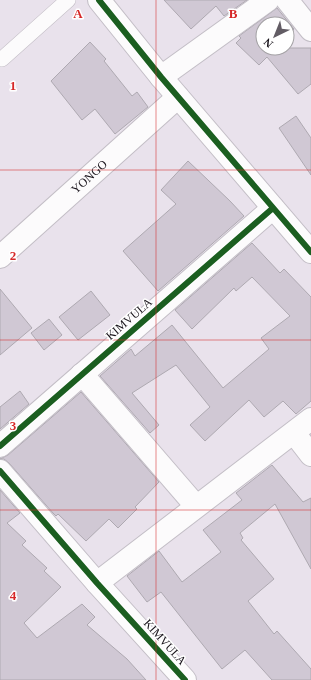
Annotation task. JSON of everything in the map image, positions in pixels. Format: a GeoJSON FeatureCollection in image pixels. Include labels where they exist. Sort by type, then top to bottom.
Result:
{"type":"FeatureCollection","features":[{"type":"Feature","properties":{"kind":"street"},"geometry":{"type":"LineString","coordinates":[[99,0],[161,77],[311,252]]}},
{"type":"Feature","properties":{"kind":"street"},"geometry":{"type":"LineString","coordinates":[[161,77],[268,0]]}},
{"type":"Feature","properties":{"kind":"street"},"geometry":{"type":"LineString","coordinates":[[287,0],[311,30]]}},
{"type":"Feature","properties":{"kind":"street","name":"YONGO"},"geometry":{"type":"LineString","coordinates":[[0,257],[178,97]]}},
{"type":"Feature","properties":{"kind":"street","name":"KIMVULA"},"geometry":{"type":"LineString","coordinates":[[0,446],[273,208]]}},
{"type":"Feature","properties":{"kind":"street"},"geometry":{"type":"LineString","coordinates":[[82,374],[196,506]]}},
{"type":"Feature","properties":{"kind":"street"},"geometry":{"type":"LineString","coordinates":[[97,583],[311,419]]}},
{"type":"Feature","properties":{"kind":"street"},"geometry":{"type":"LineString","coordinates":[[294,433],[311,455]]}},
{"type":"Feature","properties":{"kind":"street","name":"KIMVULA"},"geometry":{"type":"LineString","coordinates":[[0,471],[97,583],[185,680]]}},
{"type":"Feature","properties":{"kind":"lane"},"geometry":{"type":"LineString","coordinates":[[2,59],[68,0]]}},
{"type":"Feature","properties":{"kind":"building"},"geometry":{"type":"Polygon","coordinates":[[[164,0],[247,0],[224,16],[216,6],[191,29],[164,0]]]}},
{"type":"Feature","properties":{"kind":"building"},"geometry":{"type":"Polygon","coordinates":[[[277,8],[283,16],[266,16],[277,8]]]}},
{"type":"Feature","properties":{"kind":"building"},"geometry":{"type":"Polygon","coordinates":[[[255,24],[255,56],[295,56],[295,48],[311,48],[311,84],[298,94],[267,57],[259,65],[236,43],[241,38],[239,36],[255,24]]]}},
{"type":"Feature","properties":{"kind":"building"},"geometry":{"type":"Polygon","coordinates":[[[90,42],[106,59],[104,61],[132,96],[137,92],[148,107],[115,134],[95,109],[82,120],[51,81],[90,42]]]}},
{"type":"Feature","properties":{"kind":"building"},"geometry":{"type":"Polygon","coordinates":[[[296,116],[311,138],[311,175],[279,128],[296,116]]]}},
{"type":"Feature","properties":{"kind":"building"},"geometry":{"type":"Polygon","coordinates":[[[188,161],[244,216],[158,291],[123,251],[176,204],[161,190],[188,161]]]}},
{"type":"Feature","properties":{"kind":"building"},"geometry":{"type":"Polygon","coordinates":[[[252,243],[280,273],[284,269],[311,297],[311,401],[296,414],[283,401],[264,417],[249,400],[205,441],[190,425],[210,407],[176,365],[132,393],[159,425],[150,433],[100,376],[131,349],[135,356],[172,325],[223,388],[269,349],[261,338],[290,316],[252,277],[236,291],[234,288],[192,329],[175,310],[252,243]]]}},
{"type":"Feature","properties":{"kind":"building"},"geometry":{"type":"Polygon","coordinates":[[[0,289],[32,328],[0,355],[0,289]]]}},
{"type":"Feature","properties":{"kind":"building"},"geometry":{"type":"Polygon","coordinates":[[[91,291],[110,315],[78,340],[59,317],[91,291]]]}},
{"type":"Feature","properties":{"kind":"building"},"geometry":{"type":"Polygon","coordinates":[[[49,319],[62,335],[44,350],[31,333],[49,319]]]}},
{"type":"Feature","properties":{"kind":"building"},"geometry":{"type":"Polygon","coordinates":[[[20,391],[29,404],[0,429],[0,407],[20,391]]]}},
{"type":"Feature","properties":{"kind":"building"},"geometry":{"type":"Polygon","coordinates":[[[81,392],[159,482],[135,507],[137,509],[118,528],[109,519],[86,541],[58,514],[56,516],[53,513],[9,463],[4,459],[0,459],[8,455],[81,392]]]}},
{"type":"Feature","properties":{"kind":"building"},"geometry":{"type":"Polygon","coordinates":[[[272,465],[303,502],[311,498],[311,569],[275,504],[240,533],[243,538],[241,540],[274,579],[248,601],[274,634],[277,631],[311,669],[311,680],[272,680],[245,650],[222,669],[161,592],[147,602],[127,576],[159,551],[182,582],[221,552],[203,530],[242,500],[236,493],[272,465]]]}},
{"type":"Feature","properties":{"kind":"building"},"geometry":{"type":"Polygon","coordinates":[[[0,490],[20,513],[7,523],[26,541],[22,545],[47,568],[44,571],[61,587],[24,623],[37,638],[82,604],[95,617],[87,625],[127,659],[146,680],[0,680],[0,490]]]}},
{"type":"Feature","properties":{"kind":"cycle path"},"geometry":{"type":"LineString","coordinates":[[99,0],[161,77],[311,252]]}},
{"type":"Feature","properties":{"kind":"cycle path"},"geometry":{"type":"LineString","coordinates":[[0,446],[273,208]]}},
{"type":"Feature","properties":{"kind":"cycle path"},"geometry":{"type":"LineString","coordinates":[[0,471],[97,583],[185,680]]}}]}
